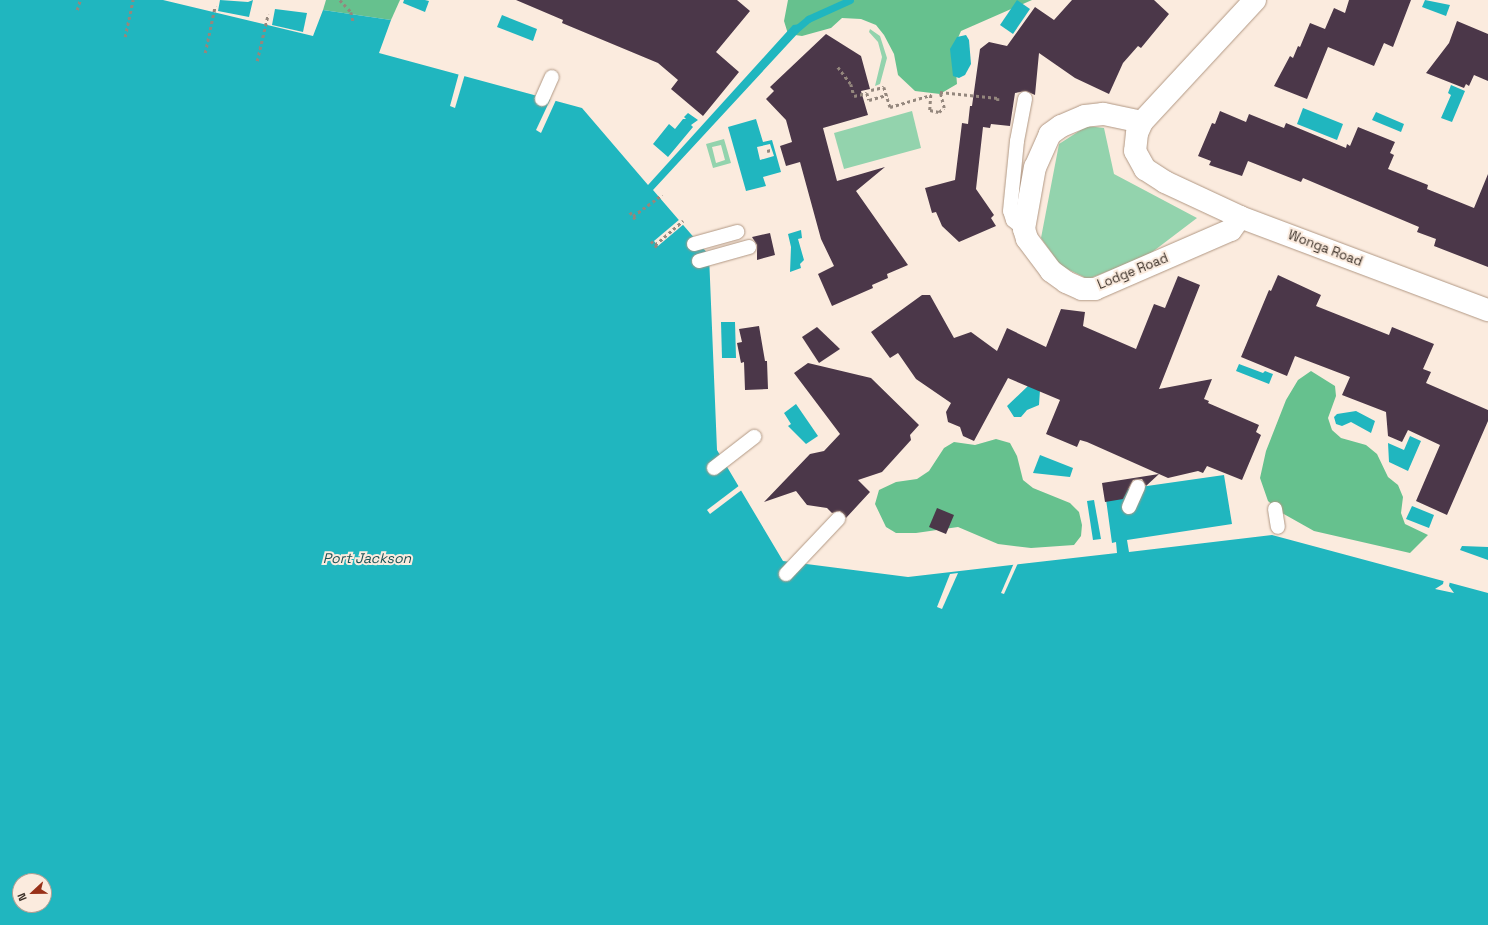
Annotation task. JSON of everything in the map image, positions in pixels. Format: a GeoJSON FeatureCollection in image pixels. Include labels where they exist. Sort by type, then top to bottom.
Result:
{"type":"FeatureCollection","features":[{"type":"Feature","properties":{"kind":"street"},"geometry":{"type":"LineString","coordinates":[[1024,229],[1035,167],[1050,134],[1061,126],[1085,116],[1103,114],[1142,122],[1255,0]]}},
{"type":"Feature","properties":{"kind":"street","name":"Wonga Road"},"geometry":{"type":"LineString","coordinates":[[1142,122],[1137,133],[1135,151],[1145,169],[1165,182],[1240,217],[1488,310]]}},
{"type":"Feature","properties":{"kind":"street","name":"Lodge Road"},"geometry":{"type":"LineString","coordinates":[[1024,229],[1027,239],[1051,271],[1066,282],[1082,289],[1095,289],[1231,230],[1240,217]]}},
{"type":"Feature","properties":{"kind":"lane"},"geometry":{"type":"LineString","coordinates":[[542,100],[552,76]]}},
{"type":"Feature","properties":{"kind":"lane"},"geometry":{"type":"LineString","coordinates":[[1024,229],[1013,220],[1010,211],[1017,141],[1025,99]]}},
{"type":"Feature","properties":{"kind":"lane"},"geometry":{"type":"LineString","coordinates":[[694,244],[738,232]]}},
{"type":"Feature","properties":{"kind":"lane"},"geometry":{"type":"LineString","coordinates":[[699,261],[748,246]]}},
{"type":"Feature","properties":{"kind":"lane"},"geometry":{"type":"LineString","coordinates":[[714,468],[754,437]]}},
{"type":"Feature","properties":{"kind":"lane"},"geometry":{"type":"LineString","coordinates":[[1129,507],[1138,488]]}},
{"type":"Feature","properties":{"kind":"lane"},"geometry":{"type":"LineString","coordinates":[[1275,509],[1278,527]]}},
{"type":"Feature","properties":{"kind":"lane"},"geometry":{"type":"LineString","coordinates":[[786,574],[838,519]]}},
{"type":"Feature","properties":{"kind":"path"},"geometry":{"type":"LineString","coordinates":[[77,10],[80,0]]}},
{"type":"Feature","properties":{"kind":"path"},"geometry":{"type":"LineString","coordinates":[[125,37],[133,0]]}},
{"type":"Feature","properties":{"kind":"path"},"geometry":{"type":"LineString","coordinates":[[340,0],[351,12],[353,21]]}},
{"type":"Feature","properties":{"kind":"path"},"geometry":{"type":"LineString","coordinates":[[205,53],[215,6]]}},
{"type":"Feature","properties":{"kind":"path"},"geometry":{"type":"LineString","coordinates":[[257,61],[268,14]]}},
{"type":"Feature","properties":{"kind":"path"},"geometry":{"type":"LineString","coordinates":[[838,67],[851,84],[854,96],[866,93],[869,100],[887,95]]}},
{"type":"Feature","properties":{"kind":"path"},"geometry":{"type":"LineString","coordinates":[[871,90],[884,87],[890,108],[932,95],[930,110],[939,112],[944,108],[940,92],[998,98],[998,101]]}},
{"type":"Feature","properties":{"kind":"path"},"geometry":{"type":"LineString","coordinates":[[767,151],[771,150]]}},
{"type":"Feature","properties":{"kind":"path"},"geometry":{"type":"LineString","coordinates":[[634,215],[662,195]]}},
{"type":"Feature","properties":{"kind":"path"},"geometry":{"type":"LineString","coordinates":[[630,212],[634,215],[636,220]]}},
{"type":"Feature","properties":{"kind":"path"},"geometry":{"type":"LineString","coordinates":[[656,244],[683,221]]}},
{"type":"Feature","properties":{"kind":"path"},"geometry":{"type":"LineString","coordinates":[[651,241],[656,244],[658,248]]}},
{"type":"Feature","properties":{"kind":"green space"},"geometry":{"type":"Polygon","coordinates":[[[326,0],[400,0],[391,20],[323,10],[326,0]]]}},
{"type":"Feature","properties":{"kind":"green space"},"geometry":{"type":"Polygon","coordinates":[[[788,0],[1032,0],[961,31],[954,47],[957,84],[940,94],[915,91],[898,75],[894,54],[884,35],[876,25],[861,19],[842,18],[831,28],[802,36],[788,34],[784,21],[788,0]]]}},
{"type":"Feature","properties":{"kind":"green space"},"geometry":{"type":"Polygon","coordinates":[[[870,29],[880,36],[887,58],[880,84],[875,86],[882,57],[878,42],[869,32],[870,29]]]}},
{"type":"Feature","properties":{"kind":"green space"},"geometry":{"type":"Polygon","coordinates":[[[912,111],[921,148],[844,169],[834,133],[912,111]]]}},
{"type":"Feature","properties":{"kind":"green space"},"geometry":{"type":"Polygon","coordinates":[[[1087,126],[1104,128],[1114,174],[1197,218],[1147,256],[1088,279],[1061,266],[1041,238],[1059,144],[1087,126]]]}},
{"type":"Feature","properties":{"kind":"green space"},"geometry":{"type":"Polygon","coordinates":[[[724,139],[731,163],[713,168],[706,144],[724,139]],[[721,145],[712,147],[716,163],[725,160],[721,145]]]}},
{"type":"Feature","properties":{"kind":"green space"},"geometry":{"type":"Polygon","coordinates":[[[1311,371],[1335,386],[1336,396],[1328,418],[1332,430],[1341,438],[1366,445],[1377,454],[1388,477],[1398,485],[1403,497],[1401,513],[1405,524],[1428,535],[1410,553],[1314,531],[1282,513],[1268,501],[1260,478],[1266,451],[1286,400],[1298,380],[1311,371]]]}},
{"type":"Feature","properties":{"kind":"green space"},"geometry":{"type":"Polygon","coordinates":[[[996,439],[1010,443],[1017,456],[1023,480],[1033,488],[1070,503],[1079,512],[1082,525],[1081,536],[1074,545],[1031,548],[998,544],[958,527],[916,533],[896,533],[886,527],[875,504],[879,490],[896,482],[917,479],[929,471],[944,448],[954,442],[975,445],[996,439]]]}},
{"type":"Feature","properties":{"kind":"water","name":"Port Jackson"},"geometry":{"type":"Polygon","coordinates":[[[0,0],[163,0],[313,36],[323,10],[391,20],[379,53],[582,108],[648,185],[793,25],[801,24],[799,32],[653,190],[709,255],[717,450],[783,561],[908,577],[1117,553],[1116,542],[1112,543],[1105,492],[1224,475],[1232,524],[1127,540],[1129,552],[1272,535],[1488,593],[1488,925],[0,925],[0,0]]]}},
{"type":"Feature","properties":{"kind":"water"},"geometry":{"type":"Polygon","coordinates":[[[220,0],[248,2],[253,0],[249,17],[218,11],[220,0]]]}},
{"type":"Feature","properties":{"kind":"water"},"geometry":{"type":"Polygon","coordinates":[[[404,0],[429,1],[425,12],[403,3],[404,0]]]}},
{"type":"Feature","properties":{"kind":"water"},"geometry":{"type":"Polygon","coordinates":[[[1017,0],[1030,9],[1013,34],[1000,25],[1017,0]]]}},
{"type":"Feature","properties":{"kind":"water"},"geometry":{"type":"Polygon","coordinates":[[[1425,0],[1450,5],[1446,16],[1422,7],[1425,0]]]}},
{"type":"Feature","properties":{"kind":"water"},"geometry":{"type":"Polygon","coordinates":[[[275,9],[307,13],[303,32],[272,25],[275,9]]]}},
{"type":"Feature","properties":{"kind":"water"},"geometry":{"type":"Polygon","coordinates":[[[502,15],[537,29],[533,41],[497,27],[502,15]]]}},
{"type":"Feature","properties":{"kind":"water"},"geometry":{"type":"Polygon","coordinates":[[[966,35],[969,40],[971,64],[965,75],[959,78],[953,76],[950,49],[957,37],[966,35]]]}},
{"type":"Feature","properties":{"kind":"water"},"geometry":{"type":"Polygon","coordinates":[[[1451,85],[1465,91],[1452,122],[1441,118],[1451,95],[1448,93],[1451,85]]]}},
{"type":"Feature","properties":{"kind":"water"},"geometry":{"type":"Polygon","coordinates":[[[1303,108],[1343,124],[1337,140],[1297,124],[1303,108]]]}},
{"type":"Feature","properties":{"kind":"water"},"geometry":{"type":"Polygon","coordinates":[[[1376,112],[1404,124],[1401,132],[1372,120],[1376,112]]]}},
{"type":"Feature","properties":{"kind":"water"},"geometry":{"type":"Polygon","coordinates":[[[688,113],[698,120],[691,125],[693,127],[668,157],[653,144],[669,124],[675,129],[683,119],[686,119],[684,117],[688,113]]]}},
{"type":"Feature","properties":{"kind":"water"},"geometry":{"type":"Polygon","coordinates":[[[756,119],[763,142],[772,140],[781,172],[763,177],[766,186],[746,191],[728,127],[756,119]],[[770,144],[757,147],[760,160],[774,156],[770,144]]]}},
{"type":"Feature","properties":{"kind":"water"},"geometry":{"type":"Polygon","coordinates":[[[801,230],[802,238],[798,239],[804,260],[800,264],[801,268],[790,272],[791,247],[788,234],[801,230]]]}},
{"type":"Feature","properties":{"kind":"water"},"geometry":{"type":"Polygon","coordinates":[[[721,322],[735,322],[736,358],[722,358],[721,322]]]}},
{"type":"Feature","properties":{"kind":"water"},"geometry":{"type":"Polygon","coordinates":[[[1239,364],[1263,373],[1265,371],[1273,374],[1269,384],[1236,371],[1239,364]]]}},
{"type":"Feature","properties":{"kind":"water"},"geometry":{"type":"Polygon","coordinates":[[[1029,385],[1040,390],[1039,405],[1027,410],[1021,417],[1014,417],[1007,406],[1029,385]]]}},
{"type":"Feature","properties":{"kind":"water"},"geometry":{"type":"Polygon","coordinates":[[[796,404],[818,436],[806,444],[788,426],[791,424],[784,413],[796,404]]]}},
{"type":"Feature","properties":{"kind":"water"},"geometry":{"type":"Polygon","coordinates":[[[1356,411],[1375,421],[1371,433],[1351,422],[1342,426],[1336,424],[1334,417],[1337,414],[1356,411]]]}},
{"type":"Feature","properties":{"kind":"water"},"geometry":{"type":"Polygon","coordinates":[[[1410,436],[1421,441],[1408,471],[1389,462],[1388,443],[1404,450],[1410,436]]]}},
{"type":"Feature","properties":{"kind":"water"},"geometry":{"type":"Polygon","coordinates":[[[1040,455],[1073,468],[1070,477],[1033,473],[1040,455]]]}},
{"type":"Feature","properties":{"kind":"water"},"geometry":{"type":"Polygon","coordinates":[[[1094,500],[1101,539],[1093,540],[1087,501],[1094,500]]]}},
{"type":"Feature","properties":{"kind":"water"},"geometry":{"type":"Polygon","coordinates":[[[1412,506],[1434,515],[1429,528],[1406,519],[1412,506]]]}},
{"type":"Feature","properties":{"kind":"water"},"geometry":{"type":"Polygon","coordinates":[[[1462,546],[1488,547],[1488,560],[1460,550],[1462,546]]]}},
{"type":"Feature","properties":{"kind":"pier"},"geometry":{"type":"Polygon","coordinates":[[[459,73],[465,74],[455,108],[450,106],[459,73]]]}},
{"type":"Feature","properties":{"kind":"pier"},"geometry":{"type":"Polygon","coordinates":[[[551,98],[556,100],[541,133],[536,130],[551,98]]]}},
{"type":"Feature","properties":{"kind":"pier"},"geometry":{"type":"Polygon","coordinates":[[[680,219],[684,224],[658,246],[654,241],[680,219]]]}},
{"type":"Feature","properties":{"kind":"pier"},"geometry":{"type":"Polygon","coordinates":[[[740,485],[743,489],[710,514],[707,510],[740,485]]]}},
{"type":"Feature","properties":{"kind":"pier"},"geometry":{"type":"Polygon","coordinates":[[[1014,563],[1018,563],[1004,594],[1001,593],[1014,563]]]}},
{"type":"Feature","properties":{"kind":"pier"},"geometry":{"type":"Polygon","coordinates":[[[958,573],[942,609],[937,607],[950,574],[958,573]]]}},
{"type":"Feature","properties":{"kind":"pier"},"geometry":{"type":"Polygon","coordinates":[[[1444,579],[1450,581],[1449,586],[1454,593],[1435,589],[1443,584],[1444,579]]]}},
{"type":"Feature","properties":{"kind":"building"},"geometry":{"type":"Polygon","coordinates":[[[516,0],[737,0],[750,11],[716,52],[739,72],[703,116],[671,89],[678,80],[658,63],[562,23],[563,20],[516,0]]]}},
{"type":"Feature","properties":{"kind":"building"},"geometry":{"type":"Polygon","coordinates":[[[1072,0],[1154,0],[1169,14],[1141,48],[1138,46],[1123,63],[1109,94],[1075,78],[1039,53],[1035,95],[1026,91],[1015,93],[1010,126],[991,124],[990,128],[983,127],[976,189],[994,215],[991,218],[996,226],[959,242],[942,226],[936,212],[932,213],[925,188],[955,180],[962,123],[968,124],[980,49],[989,42],[1007,46],[1035,7],[1054,20],[1072,0]]]}},
{"type":"Feature","properties":{"kind":"building"},"geometry":{"type":"Polygon","coordinates":[[[1349,0],[1411,0],[1393,47],[1384,43],[1374,66],[1328,47],[1307,99],[1274,86],[1290,56],[1293,58],[1298,46],[1300,47],[1310,23],[1325,29],[1334,8],[1345,13],[1349,0]]]}},
{"type":"Feature","properties":{"kind":"building"},"geometry":{"type":"Polygon","coordinates":[[[1457,21],[1488,34],[1488,81],[1474,75],[1469,86],[1466,84],[1464,88],[1426,73],[1449,43],[1457,21]]]}},
{"type":"Feature","properties":{"kind":"building"},"geometry":{"type":"Polygon","coordinates":[[[826,34],[861,56],[870,89],[861,91],[868,115],[823,128],[837,181],[885,167],[856,191],[908,265],[887,274],[888,278],[872,285],[873,288],[832,306],[818,274],[834,266],[821,239],[800,162],[786,166],[780,146],[792,142],[786,120],[766,99],[774,91],[770,87],[826,34]]]}},
{"type":"Feature","properties":{"kind":"building"},"geometry":{"type":"Polygon","coordinates":[[[1220,111],[1246,122],[1249,114],[1284,128],[1286,123],[1346,148],[1347,144],[1350,146],[1358,127],[1395,142],[1390,153],[1394,155],[1388,169],[1428,185],[1427,189],[1474,208],[1488,174],[1488,267],[1434,246],[1436,239],[1417,232],[1419,227],[1303,178],[1301,182],[1248,161],[1242,176],[1209,165],[1211,161],[1198,156],[1212,123],[1215,124],[1220,111]]]}},
{"type":"Feature","properties":{"kind":"building"},"geometry":{"type":"Polygon","coordinates":[[[770,233],[775,255],[757,260],[757,245],[752,237],[770,233]]]}},
{"type":"Feature","properties":{"kind":"building"},"geometry":{"type":"Polygon","coordinates":[[[1278,275],[1321,295],[1316,306],[1389,335],[1392,327],[1434,344],[1423,369],[1431,372],[1426,383],[1488,410],[1488,421],[1447,515],[1416,501],[1440,445],[1408,430],[1402,442],[1388,436],[1386,412],[1342,395],[1350,377],[1295,356],[1287,376],[1241,357],[1269,290],[1271,291],[1278,275]]]}},
{"type":"Feature","properties":{"kind":"building"},"geometry":{"type":"Polygon","coordinates":[[[1178,276],[1200,285],[1159,389],[1212,379],[1204,399],[1209,401],[1208,403],[1259,425],[1256,432],[1261,435],[1242,480],[1207,466],[1203,473],[1198,471],[1168,478],[1087,442],[1080,440],[1077,447],[1046,434],[1060,400],[1008,378],[974,441],[963,436],[960,427],[948,422],[946,412],[951,403],[916,379],[898,353],[890,358],[871,332],[922,295],[930,295],[954,338],[971,332],[997,351],[1007,328],[1046,347],[1061,309],[1085,312],[1083,326],[1136,349],[1154,304],[1165,308],[1178,276]]]}},
{"type":"Feature","properties":{"kind":"building"},"geometry":{"type":"Polygon","coordinates":[[[759,326],[765,361],[767,361],[768,389],[745,390],[744,362],[741,363],[737,343],[742,342],[739,329],[759,326]]]}},
{"type":"Feature","properties":{"kind":"building"},"geometry":{"type":"Polygon","coordinates":[[[817,327],[840,349],[819,363],[802,337],[817,327]]]}},
{"type":"Feature","properties":{"kind":"building"},"geometry":{"type":"Polygon","coordinates":[[[808,363],[871,378],[919,425],[910,435],[911,440],[882,472],[858,480],[870,492],[846,518],[840,511],[832,513],[827,508],[807,505],[796,491],[764,502],[810,454],[824,451],[840,434],[794,373],[808,363]]]}},
{"type":"Feature","properties":{"kind":"building"},"geometry":{"type":"Polygon","coordinates":[[[1159,474],[1146,486],[1142,479],[1133,480],[1123,499],[1105,502],[1102,483],[1159,474]]]}},
{"type":"Feature","properties":{"kind":"building"},"geometry":{"type":"Polygon","coordinates":[[[937,508],[954,515],[946,534],[929,527],[937,508]]]}},
{"type":"Feature","properties":{"kind":"waterway"},"geometry":{"type":"LineString","coordinates":[[795,30],[808,19],[850,0]]}}]}
